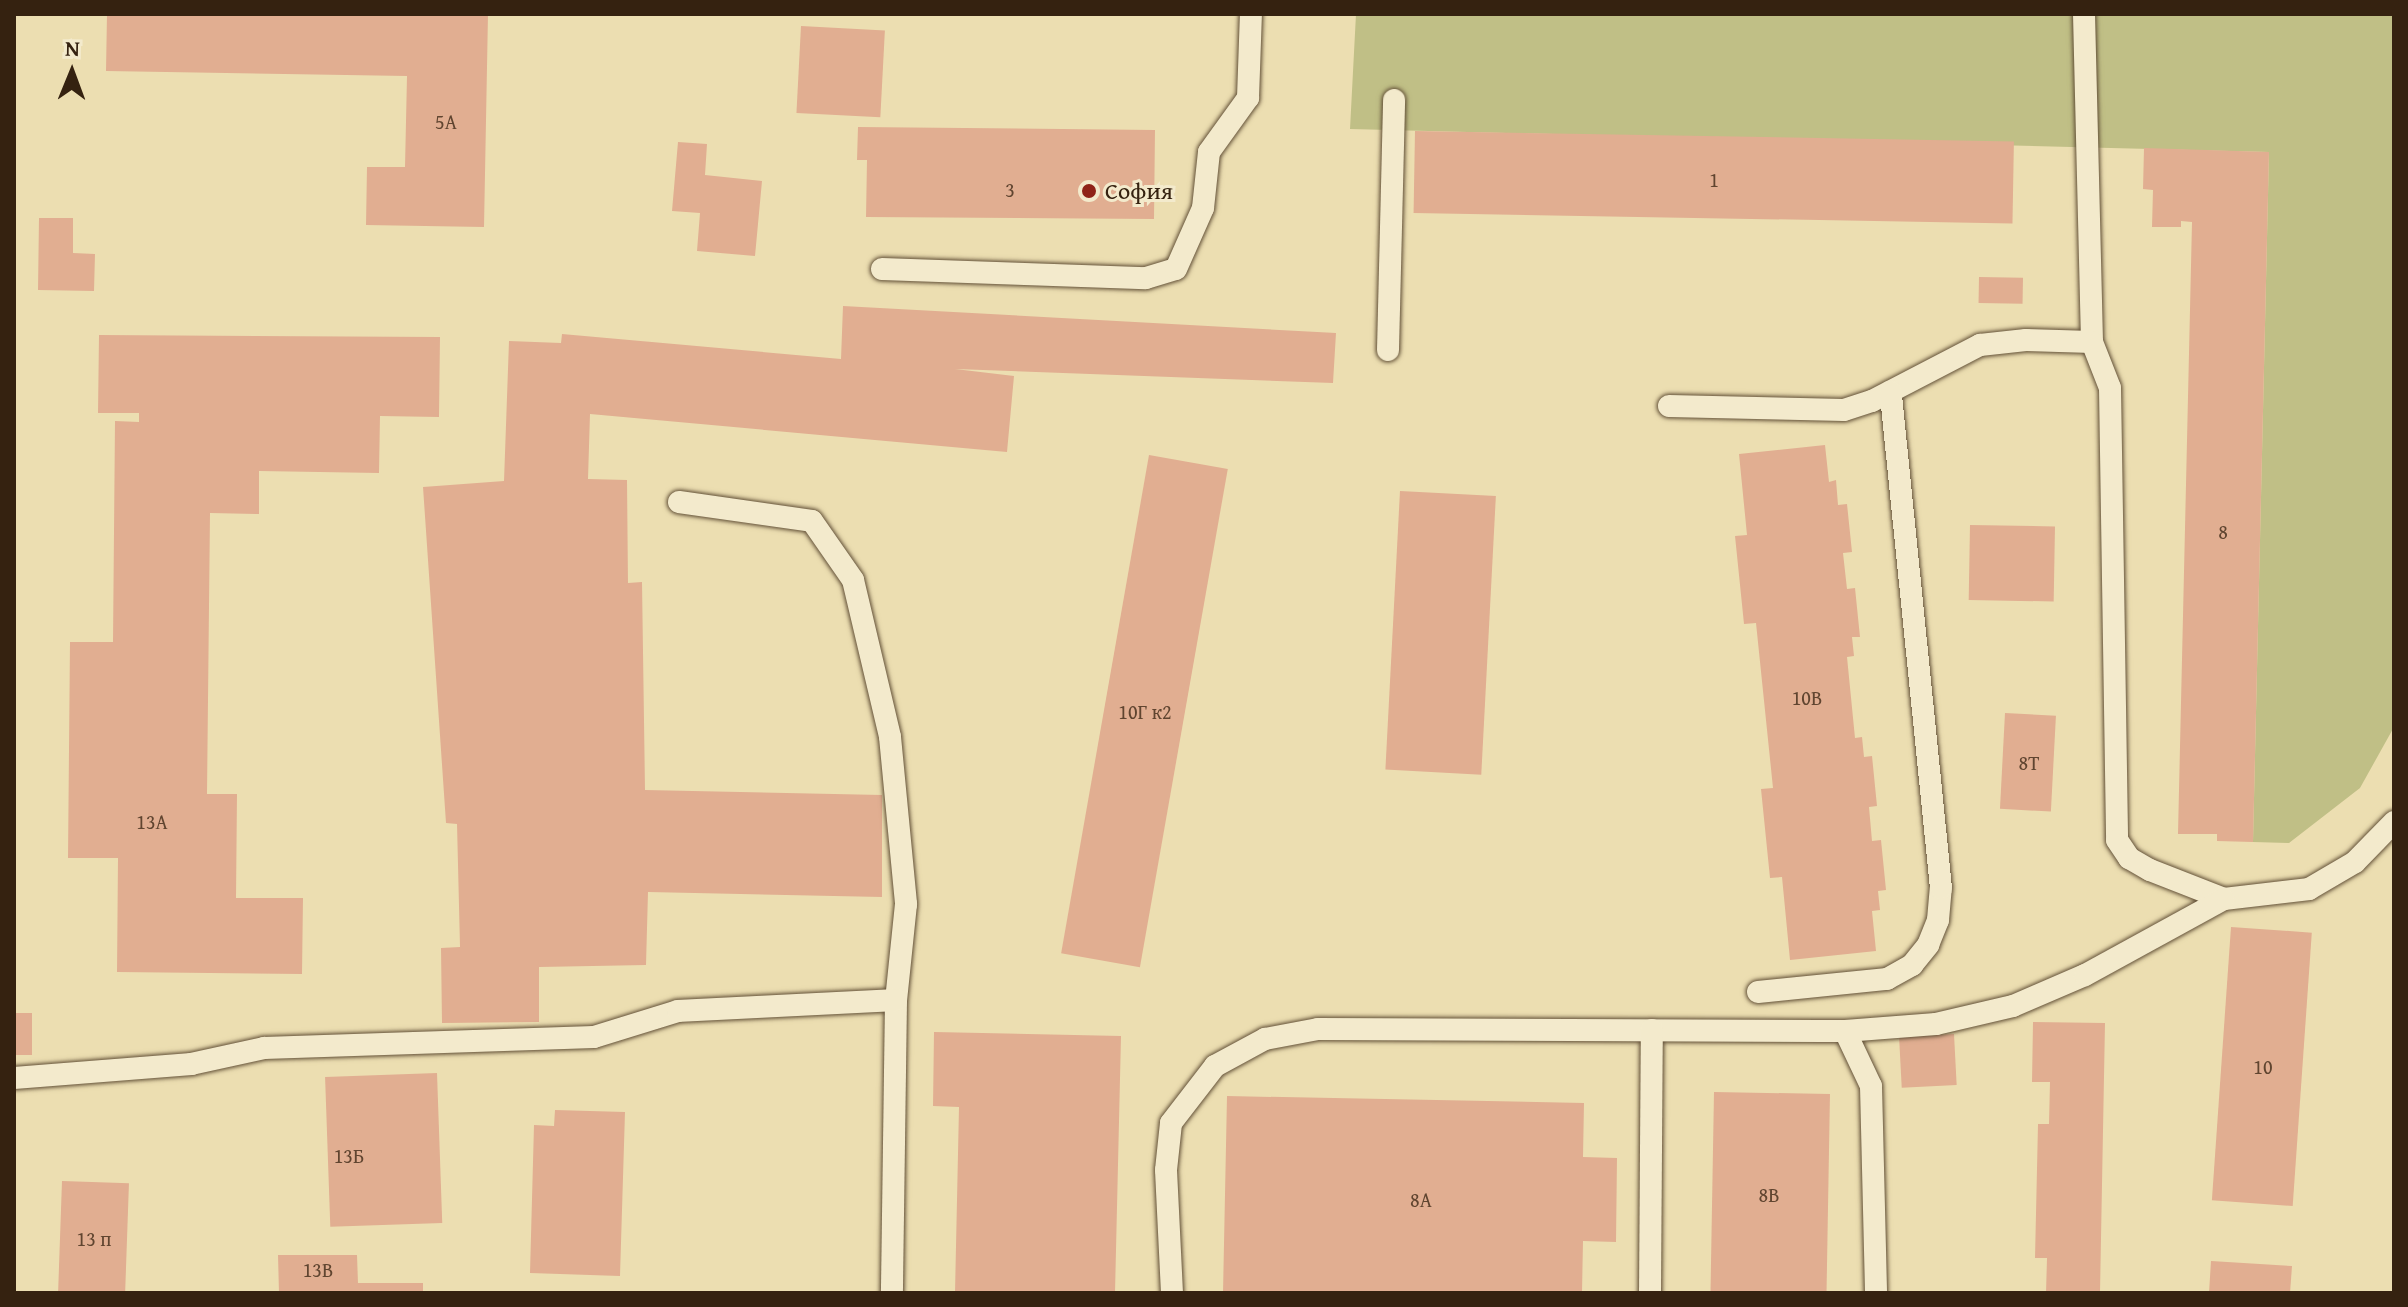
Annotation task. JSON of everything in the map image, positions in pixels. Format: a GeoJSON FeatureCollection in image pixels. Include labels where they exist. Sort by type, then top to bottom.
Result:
{"type":"FeatureCollection","features":[{"type":"Feature","properties":{"kind":"lane"},"geometry":{"type":"LineString","coordinates":[[882,269],[1146,278],[1176,269],[1203,208],[1209,152],[1248,98],[1251,14]]}},
{"type":"Feature","properties":{"kind":"lane"},"geometry":{"type":"LineString","coordinates":[[2084,14],[2092,342],[2110,388],[2117,840],[2129,858],[2150,870],[2224,899]]}},
{"type":"Feature","properties":{"kind":"lane"},"geometry":{"type":"LineString","coordinates":[[1388,350],[1394,100]]}},
{"type":"Feature","properties":{"kind":"lane"},"geometry":{"type":"LineString","coordinates":[[1669,406],[1830,411],[1858,406],[1891,392],[1980,345],[2026,340],[2092,342]]}},
{"type":"Feature","properties":{"kind":"lane"},"geometry":{"type":"LineString","coordinates":[[1758,992],[1887,979],[1912,965],[1928,945],[1938,920],[1941,888],[1891,392]]}},
{"type":"Feature","properties":{"kind":"lane"},"geometry":{"type":"LineString","coordinates":[[679,502],[812,521],[853,580],[890,737],[906,904],[896,1000],[892,1293]]}},
{"type":"Feature","properties":{"kind":"lane"},"geometry":{"type":"LineString","coordinates":[[1172,1293],[1166,1170],[1171,1123],[1215,1066],[1265,1039],[1318,1029],[1845,1031],[1936,1024],[2013,1006],[2085,975],[2224,899],[2309,889],[2355,862],[2394,822]]}},
{"type":"Feature","properties":{"kind":"lane"},"geometry":{"type":"LineString","coordinates":[[14,1078],[191,1064],[264,1048],[594,1037],[678,1011],[896,1000]]}},
{"type":"Feature","properties":{"kind":"lane"},"geometry":{"type":"LineString","coordinates":[[1650,1293],[1652,1030]]}},
{"type":"Feature","properties":{"kind":"lane"},"geometry":{"type":"LineString","coordinates":[[1845,1031],[1871,1086],[1876,1293]]}},
{"type":"Feature","properties":{"kind":"shaded area"},"geometry":{"type":"Polygon","coordinates":[[[1356,14],[2394,14],[2394,727],[2360,788],[2289,843],[2253,842],[2269,152],[1350,129],[1356,14]]]}},
{"type":"Feature","properties":{"kind":"building"},"geometry":{"type":"Polygon","coordinates":[[[107,14],[488,14],[484,227],[366,225],[367,167],[405,167],[407,76],[106,71],[107,14]]]}},
{"type":"Feature","properties":{"kind":"building"},"geometry":{"type":"Polygon","coordinates":[[[801,26],[885,30],[880,117],[796,113],[801,26]]]}},
{"type":"Feature","properties":{"kind":"building"},"geometry":{"type":"Polygon","coordinates":[[[858,127],[1155,130],[1154,219],[866,217],[867,160],[857,160],[858,127]]]}},
{"type":"Feature","properties":{"kind":"building"},"geometry":{"type":"Polygon","coordinates":[[[1415,131],[2014,141],[2012,223],[1414,213],[1415,131]]]}},
{"type":"Feature","properties":{"kind":"building"},"geometry":{"type":"Polygon","coordinates":[[[678,142],[707,144],[705,175],[762,181],[755,256],[697,251],[700,213],[672,211],[678,142]]]}},
{"type":"Feature","properties":{"kind":"building"},"geometry":{"type":"Polygon","coordinates":[[[2144,148],[2269,152],[2253,842],[2217,841],[2217,834],[2178,834],[2192,222],[2181,221],[2181,227],[2152,227],[2153,190],[2143,189],[2144,148]]]}},
{"type":"Feature","properties":{"kind":"building"},"geometry":{"type":"Polygon","coordinates":[[[39,218],[73,218],[73,253],[95,254],[94,291],[38,290],[39,218]]]}},
{"type":"Feature","properties":{"kind":"building"},"geometry":{"type":"Polygon","coordinates":[[[1979,277],[2023,278],[2023,304],[1979,303],[1979,277]]]}},
{"type":"Feature","properties":{"kind":"building"},"geometry":{"type":"Polygon","coordinates":[[[843,306],[1336,333],[1333,383],[955,369],[1014,376],[1007,452],[590,414],[588,479],[627,480],[628,583],[642,582],[645,790],[882,795],[882,897],[648,892],[646,965],[539,967],[539,1022],[442,1023],[441,948],[460,947],[457,824],[446,823],[423,487],[504,481],[509,341],[561,343],[562,334],[841,359],[843,306]]]}},
{"type":"Feature","properties":{"kind":"building"},"geometry":{"type":"Polygon","coordinates":[[[99,335],[440,337],[439,417],[380,416],[379,473],[259,471],[259,514],[210,513],[207,794],[237,794],[236,898],[303,898],[302,974],[117,972],[118,858],[68,858],[70,642],[113,642],[115,421],[139,422],[139,413],[98,413],[99,335]]]}},
{"type":"Feature","properties":{"kind":"building"},"geometry":{"type":"Polygon","coordinates":[[[1825,445],[1829,482],[1836,480],[1838,505],[1847,504],[1852,552],[1843,553],[1847,589],[1855,588],[1860,637],[1852,637],[1854,656],[1847,657],[1855,738],[1862,737],[1864,757],[1872,756],[1877,806],[1869,807],[1872,841],[1881,840],[1886,890],[1878,891],[1880,910],[1872,911],[1876,951],[1790,960],[1782,877],[1770,878],[1761,789],[1773,788],[1756,623],[1744,624],[1735,536],[1747,535],[1739,454],[1825,445]]]}},
{"type":"Feature","properties":{"kind":"building"},"geometry":{"type":"Polygon","coordinates":[[[1149,455],[1228,469],[1140,967],[1061,953],[1149,455]]]}},
{"type":"Feature","properties":{"kind":"building"},"geometry":{"type":"Polygon","coordinates":[[[1400,491],[1496,496],[1481,775],[1385,770],[1400,491]]]}},
{"type":"Feature","properties":{"kind":"building"},"geometry":{"type":"Polygon","coordinates":[[[1970,525],[2055,526],[2054,601],[1969,600],[1970,525]]]}},
{"type":"Feature","properties":{"kind":"building"},"geometry":{"type":"Polygon","coordinates":[[[2005,713],[2056,716],[2051,812],[2000,809],[2005,713]]]}},
{"type":"Feature","properties":{"kind":"building"},"geometry":{"type":"Polygon","coordinates":[[[2231,927],[2312,933],[2293,1206],[2212,1200],[2231,927]]]}},
{"type":"Feature","properties":{"kind":"building"},"geometry":{"type":"Polygon","coordinates":[[[14,1013],[32,1013],[32,1055],[14,1055],[14,1013]]]}},
{"type":"Feature","properties":{"kind":"building"},"geometry":{"type":"Polygon","coordinates":[[[2033,1022],[2105,1023],[2100,1293],[2046,1293],[2047,1258],[2035,1258],[2038,1124],[2049,1124],[2050,1082],[2032,1082],[2033,1022]]]}},
{"type":"Feature","properties":{"kind":"building"},"geometry":{"type":"Polygon","coordinates":[[[934,1032],[1121,1036],[1115,1293],[955,1293],[959,1107],[933,1106],[934,1032]]]}},
{"type":"Feature","properties":{"kind":"building"},"geometry":{"type":"Polygon","coordinates":[[[1954,1034],[1957,1085],[1902,1088],[1899,1037],[1954,1034]]]}},
{"type":"Feature","properties":{"kind":"building"},"geometry":{"type":"Polygon","coordinates":[[[437,1073],[442,1223],[330,1227],[325,1077],[437,1073]]]}},
{"type":"Feature","properties":{"kind":"building"},"geometry":{"type":"Polygon","coordinates":[[[1714,1092],[1830,1094],[1827,1293],[1710,1293],[1714,1092]]]}},
{"type":"Feature","properties":{"kind":"building"},"geometry":{"type":"Polygon","coordinates":[[[1227,1096],[1584,1103],[1583,1157],[1617,1158],[1616,1242],[1583,1241],[1582,1293],[1223,1293],[1227,1096]]]}},
{"type":"Feature","properties":{"kind":"building"},"geometry":{"type":"Polygon","coordinates":[[[555,1110],[625,1112],[620,1276],[530,1273],[534,1125],[554,1126],[555,1110]]]}},
{"type":"Feature","properties":{"kind":"building"},"geometry":{"type":"Polygon","coordinates":[[[62,1181],[129,1183],[125,1293],[58,1293],[62,1181]]]}},
{"type":"Feature","properties":{"kind":"building"},"geometry":{"type":"Polygon","coordinates":[[[278,1255],[357,1255],[358,1283],[423,1283],[423,1293],[279,1293],[278,1255]]]}},
{"type":"Feature","properties":{"kind":"building"},"geometry":{"type":"Polygon","coordinates":[[[2211,1261],[2292,1266],[2290,1293],[2209,1293],[2211,1261]]]}},
{"type":"Feature","properties":{"kind":"place","name":"София"},"geometry":{"type":"Point","coordinates":[1089,191]}}]}
